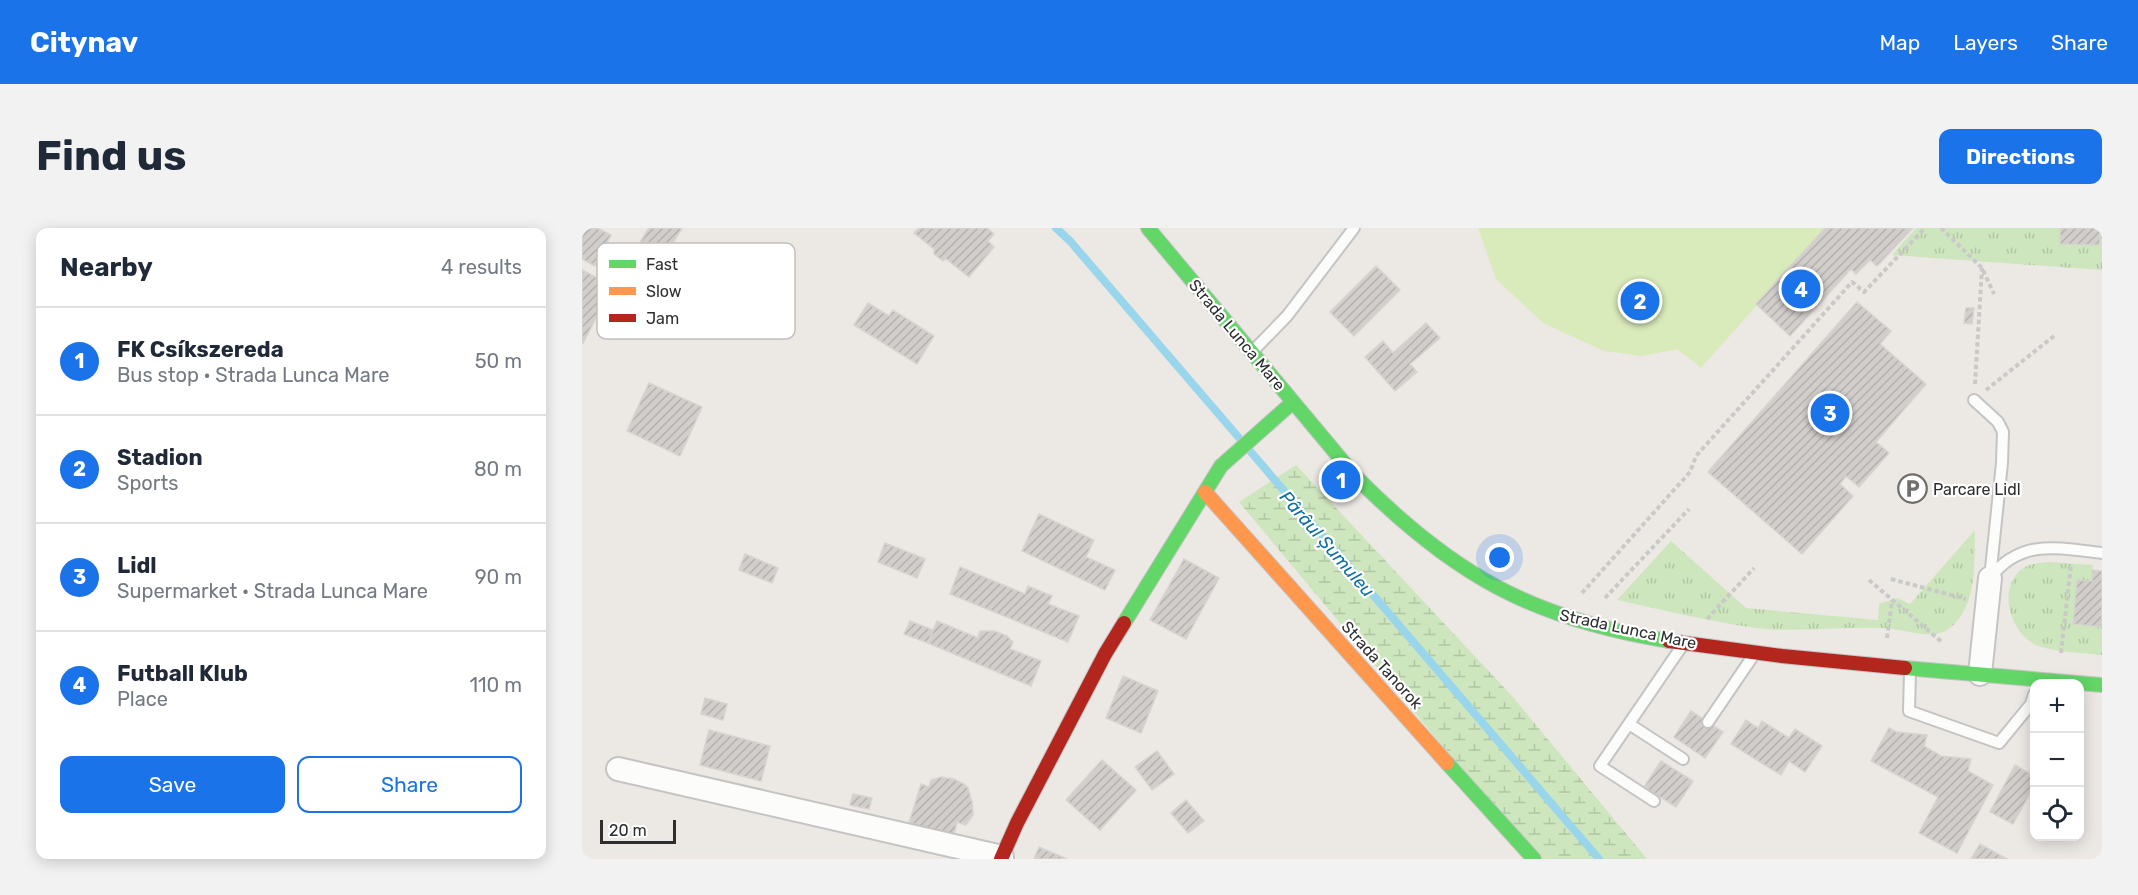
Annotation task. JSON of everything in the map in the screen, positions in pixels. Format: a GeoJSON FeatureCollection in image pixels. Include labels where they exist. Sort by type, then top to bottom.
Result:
{"type":"FeatureCollection","features":[{"type":"Feature","properties":{"kind":"main road","name":"Strada Lunca Mare"},"geometry":{"type":"LineString","coordinates":[[1148,228],[1355,476],[1385,507],[1416,535],[1460,567],[1502,592],[1526,603],[1584,622],[1684,643],[1755,653],[2030,680]]}},
{"type":"Feature","properties":{"kind":"main road"},"geometry":{"type":"LineString","coordinates":[[1001,858],[1105,654],[1221,466],[1293,402]]}},
{"type":"Feature","properties":{"kind":"main road","name":"Strada Tanorok"},"geometry":{"type":"LineString","coordinates":[[1205,492],[1534,859]]}},
{"type":"Feature","properties":{"kind":"main road","name":"Strada Lunca Mare"},"geometry":{"type":"LineString","coordinates":[[2084,683],[2102,685]]}},
{"type":"Feature","properties":{"kind":"street"},"geometry":{"type":"LineString","coordinates":[[1980,674],[1990,578]]}},
{"type":"Feature","properties":{"kind":"street"},"geometry":{"type":"LineString","coordinates":[[618,769],[1001,858]]}},
{"type":"Feature","properties":{"kind":"lane"},"geometry":{"type":"LineString","coordinates":[[1252,352],[1287,316],[1354,228]]}},
{"type":"Feature","properties":{"kind":"lane"},"geometry":{"type":"LineString","coordinates":[[1974,400],[1998,422],[2003,432],[1990,578]]}},
{"type":"Feature","properties":{"kind":"lane"},"geometry":{"type":"LineString","coordinates":[[1990,578],[2003,564],[2025,551],[2037,548],[2102,553]]}},
{"type":"Feature","properties":{"kind":"lane"},"geometry":{"type":"LineString","coordinates":[[1654,801],[1600,766],[1684,643]]}},
{"type":"Feature","properties":{"kind":"lane"},"geometry":{"type":"LineString","coordinates":[[1708,722],[1755,653]]}},
{"type":"Feature","properties":{"kind":"lane"},"geometry":{"type":"LineString","coordinates":[[1910,668],[1909,711],[1999,744],[2030,705]]}},
{"type":"Feature","properties":{"kind":"lane"},"geometry":{"type":"LineString","coordinates":[[1629,724],[1683,759]]}},
{"type":"Feature","properties":{"kind":"path"},"geometry":{"type":"LineString","coordinates":[[1562,615],[1690,472],[1696,456],[1852,282],[1864,292],[1925,228]]}},
{"type":"Feature","properties":{"kind":"path"},"geometry":{"type":"LineString","coordinates":[[1941,228],[1983,268],[1994,294]]}},
{"type":"Feature","properties":{"kind":"path"},"geometry":{"type":"LineString","coordinates":[[1974,400],[1983,268]]}},
{"type":"Feature","properties":{"kind":"path"},"geometry":{"type":"LineString","coordinates":[[1974,400],[2054,336]]}},
{"type":"Feature","properties":{"kind":"path"},"geometry":{"type":"LineString","coordinates":[[1584,622],[1689,509]]}},
{"type":"Feature","properties":{"kind":"path"},"geometry":{"type":"LineString","coordinates":[[2058,679],[2073,550]]}},
{"type":"Feature","properties":{"kind":"path"},"geometry":{"type":"LineString","coordinates":[[1684,643],[1754,568]]}},
{"type":"Feature","properties":{"kind":"path"},"geometry":{"type":"LineString","coordinates":[[1891,579],[1987,605]]}},
{"type":"Feature","properties":{"kind":"path"},"geometry":{"type":"LineString","coordinates":[[1869,580],[1945,644]]}},
{"type":"Feature","properties":{"kind":"path"},"geometry":{"type":"LineString","coordinates":[[1884,666],[1892,600]]}},
{"type":"Feature","properties":{"kind":"green space"},"geometry":{"type":"Polygon","coordinates":[[[1478,228],[1826,228],[1701,368],[1677,349],[1642,356],[1604,351],[1543,323],[1496,279],[1478,228]]]}},
{"type":"Feature","properties":{"kind":"green space"},"geometry":{"type":"Polygon","coordinates":[[[1916,228],[2102,228],[2102,270],[1892,255],[1916,228]]]}},
{"type":"Feature","properties":{"kind":"green space"},"geometry":{"type":"Polygon","coordinates":[[[1296,465],[1512,696],[1647,859],[1537,859],[1239,502],[1296,465]]]}},
{"type":"Feature","properties":{"kind":"green space"},"geometry":{"type":"Polygon","coordinates":[[[1975,530],[1973,583],[1966,608],[1950,628],[1935,634],[1883,628],[1787,630],[1755,628],[1617,600],[1671,541],[1746,608],[1878,620],[1879,604],[1897,598],[1910,604],[1975,530]]]}},
{"type":"Feature","properties":{"kind":"green space"},"geometry":{"type":"Polygon","coordinates":[[[2048,562],[2093,565],[2092,581],[2077,580],[2073,624],[2102,627],[2102,655],[2040,647],[2026,638],[2018,629],[2013,620],[2008,598],[2014,577],[2031,564],[2048,562]]]}},
{"type":"Feature","properties":{"kind":"building"},"geometry":{"type":"Polygon","coordinates":[[[582,228],[597,228],[611,235],[607,243],[597,243],[595,266],[582,259],[582,228]]]}},
{"type":"Feature","properties":{"kind":"building"},"geometry":{"type":"Polygon","coordinates":[[[649,228],[682,228],[673,243],[640,243],[649,228]]]}},
{"type":"Feature","properties":{"kind":"building"},"geometry":{"type":"Polygon","coordinates":[[[919,228],[987,228],[994,234],[988,241],[994,247],[969,277],[945,258],[943,261],[934,254],[934,249],[914,233],[919,228]]]}},
{"type":"Feature","properties":{"kind":"building"},"geometry":{"type":"Polygon","coordinates":[[[1825,228],[1913,228],[1877,266],[1870,260],[1856,274],[1851,269],[1790,336],[1756,304],[1825,228]]]}},
{"type":"Feature","properties":{"kind":"building"},"geometry":{"type":"Polygon","coordinates":[[[2060,228],[2100,228],[2100,245],[2060,244],[2060,228]]]}},
{"type":"Feature","properties":{"kind":"building"},"geometry":{"type":"Polygon","coordinates":[[[1376,266],[1400,290],[1354,336],[1330,312],[1376,266]]]}},
{"type":"Feature","properties":{"kind":"building"},"geometry":{"type":"Polygon","coordinates":[[[582,270],[597,278],[597,316],[582,343],[582,270]]]}},
{"type":"Feature","properties":{"kind":"building"},"geometry":{"type":"Polygon","coordinates":[[[1857,302],[1891,331],[1880,344],[1926,384],[1876,442],[1889,453],[1859,487],[1846,476],[1840,484],[1853,496],[1802,554],[1708,472],[1857,302]]]}},
{"type":"Feature","properties":{"kind":"building"},"geometry":{"type":"Polygon","coordinates":[[[868,303],[889,316],[893,310],[934,336],[917,364],[854,325],[868,303]]]}},
{"type":"Feature","properties":{"kind":"building"},"geometry":{"type":"Polygon","coordinates":[[[1966,308],[1974,308],[1972,324],[1964,323],[1966,308]]]}},
{"type":"Feature","properties":{"kind":"building"},"geometry":{"type":"Polygon","coordinates":[[[1426,323],[1440,338],[1410,364],[1417,372],[1395,391],[1365,357],[1383,341],[1393,353],[1426,323]]]}},
{"type":"Feature","properties":{"kind":"building"},"geometry":{"type":"Polygon","coordinates":[[[649,383],[702,407],[680,456],[627,431],[649,383]]]}},
{"type":"Feature","properties":{"kind":"building"},"geometry":{"type":"Polygon","coordinates":[[[1039,514],[1094,540],[1086,557],[1115,570],[1105,590],[1022,551],[1039,514]]]}},
{"type":"Feature","properties":{"kind":"building"},"geometry":{"type":"Polygon","coordinates":[[[885,543],[925,559],[917,578],[878,562],[885,543]]]}},
{"type":"Feature","properties":{"kind":"building"},"geometry":{"type":"Polygon","coordinates":[[[745,554],[778,568],[772,583],[739,570],[745,554]]]}},
{"type":"Feature","properties":{"kind":"building"},"geometry":{"type":"Polygon","coordinates":[[[1184,559],[1219,578],[1186,639],[1150,620],[1184,559]]]}},
{"type":"Feature","properties":{"kind":"building"},"geometry":{"type":"Polygon","coordinates":[[[960,567],[1025,594],[1028,586],[1052,596],[1048,604],[1079,616],[1068,642],[950,594],[960,567]]]}},
{"type":"Feature","properties":{"kind":"building"},"geometry":{"type":"Polygon","coordinates":[[[2092,570],[2102,571],[2102,627],[2073,624],[2077,580],[2092,581],[2092,570]]]}},
{"type":"Feature","properties":{"kind":"building"},"geometry":{"type":"Polygon","coordinates":[[[910,621],[933,630],[928,643],[904,634],[910,621]]]}},
{"type":"Feature","properties":{"kind":"building"},"geometry":{"type":"Polygon","coordinates":[[[937,621],[978,638],[980,631],[994,631],[1007,636],[1013,642],[1010,649],[1041,661],[1031,686],[928,643],[937,621]]]}},
{"type":"Feature","properties":{"kind":"building"},"geometry":{"type":"Polygon","coordinates":[[[1123,676],[1158,691],[1141,733],[1106,718],[1123,676]]]}},
{"type":"Feature","properties":{"kind":"building"},"geometry":{"type":"Polygon","coordinates":[[[705,698],[727,704],[723,720],[701,714],[705,698]]]}},
{"type":"Feature","properties":{"kind":"building"},"geometry":{"type":"Polygon","coordinates":[[[1691,711],[1723,732],[1705,758],[1674,737],[1691,711]]]}},
{"type":"Feature","properties":{"kind":"building"},"geometry":{"type":"Polygon","coordinates":[[[1746,720],[1758,728],[1762,721],[1789,738],[1795,729],[1822,746],[1805,772],[1789,761],[1781,775],[1731,744],[1746,720]]]}},
{"type":"Feature","properties":{"kind":"building"},"geometry":{"type":"Polygon","coordinates":[[[1889,728],[1896,732],[1927,735],[1924,746],[1941,756],[1971,759],[1968,771],[1993,785],[1957,853],[1919,833],[1938,797],[1871,761],[1889,728]]]}},
{"type":"Feature","properties":{"kind":"building"},"geometry":{"type":"Polygon","coordinates":[[[709,730],[770,746],[761,781],[700,765],[709,730]]]}},
{"type":"Feature","properties":{"kind":"building"},"geometry":{"type":"Polygon","coordinates":[[[1157,751],[1174,774],[1152,790],[1135,767],[1157,751]]]}},
{"type":"Feature","properties":{"kind":"building"},"geometry":{"type":"Polygon","coordinates":[[[1102,760],[1136,790],[1100,830],[1066,800],[1102,760]]]}},
{"type":"Feature","properties":{"kind":"building"},"geometry":{"type":"Polygon","coordinates":[[[1661,761],[1693,781],[1676,807],[1644,787],[1661,761]]]}},
{"type":"Feature","properties":{"kind":"building"},"geometry":{"type":"Polygon","coordinates":[[[2015,765],[2030,774],[2030,793],[2013,824],[1990,812],[2015,765]]]}},
{"type":"Feature","properties":{"kind":"building"},"geometry":{"type":"Polygon","coordinates":[[[941,777],[954,779],[964,784],[968,788],[972,802],[973,815],[966,825],[957,822],[954,835],[909,823],[921,784],[929,787],[931,780],[941,777]]]}},
{"type":"Feature","properties":{"kind":"building"},"geometry":{"type":"Polygon","coordinates":[[[853,794],[872,798],[869,809],[850,805],[853,794]]]}},
{"type":"Feature","properties":{"kind":"building"},"geometry":{"type":"Polygon","coordinates":[[[1186,800],[1204,821],[1188,833],[1171,813],[1186,800]]]}},
{"type":"Feature","properties":{"kind":"building"},"geometry":{"type":"Polygon","coordinates":[[[1980,844],[2007,859],[1971,859],[1980,844]]]}},
{"type":"Feature","properties":{"kind":"building"},"geometry":{"type":"Polygon","coordinates":[[[1039,847],[1067,859],[1034,859],[1039,847]]]}},
{"type":"Feature","properties":{"kind":"waterway","name":"Pârâul Șumuleu"},"geometry":{"type":"LineString","coordinates":[[1056,228],[1070,241],[1240,439]]}},
{"type":"Feature","properties":{"kind":"waterway","name":"Pârâul Șumuleu"},"geometry":{"type":"LineString","coordinates":[[1250,451],[1599,859]]}},
{"type":"Feature","properties":{"kind":"traffic: fast"},"geometry":{"type":"LineString","coordinates":[[1148,228],[1355,476],[1426,540],[1497,587],[1535,605],[1576,620],[1620,632],[1669,641]]}},
{"type":"Feature","properties":{"kind":"traffic: fast"},"geometry":{"type":"LineString","coordinates":[[1124,623],[1221,466],[1293,402]]}},
{"type":"Feature","properties":{"kind":"traffic: fast"},"geometry":{"type":"LineString","coordinates":[[1905,668],[2102,685]]}},
{"type":"Feature","properties":{"kind":"traffic: fast"},"geometry":{"type":"LineString","coordinates":[[1447,763],[1534,859]]}},
{"type":"Feature","properties":{"kind":"traffic: slow"},"geometry":{"type":"LineString","coordinates":[[1205,492],[1447,763]]}},
{"type":"Feature","properties":{"kind":"traffic: jam"},"geometry":{"type":"LineString","coordinates":[[1001,859],[1017,823],[1105,654],[1124,623]]}},
{"type":"Feature","properties":{"kind":"traffic: jam"},"geometry":{"type":"LineString","coordinates":[[1669,641],[1782,656],[1905,668]]}},
{"type":"Feature","properties":{"kind":"place","name":"Futball Klub"},"geometry":{"type":"Point","coordinates":[1801,289]}},
{"type":"Feature","properties":{"kind":"place","name":"Stadion"},"geometry":{"type":"Point","coordinates":[1640,301]}},
{"type":"Feature","properties":{"kind":"place","name":"Lidl"},"geometry":{"type":"Point","coordinates":[1830,413]}},
{"type":"Feature","properties":{"kind":"place","name":"FK Csíkszereda"},"geometry":{"type":"Point","coordinates":[1341,480]}},
{"type":"Feature","properties":{"kind":"place","name":"Parcare Lidl"},"geometry":{"type":"Point","coordinates":[1912,489]}}]}
